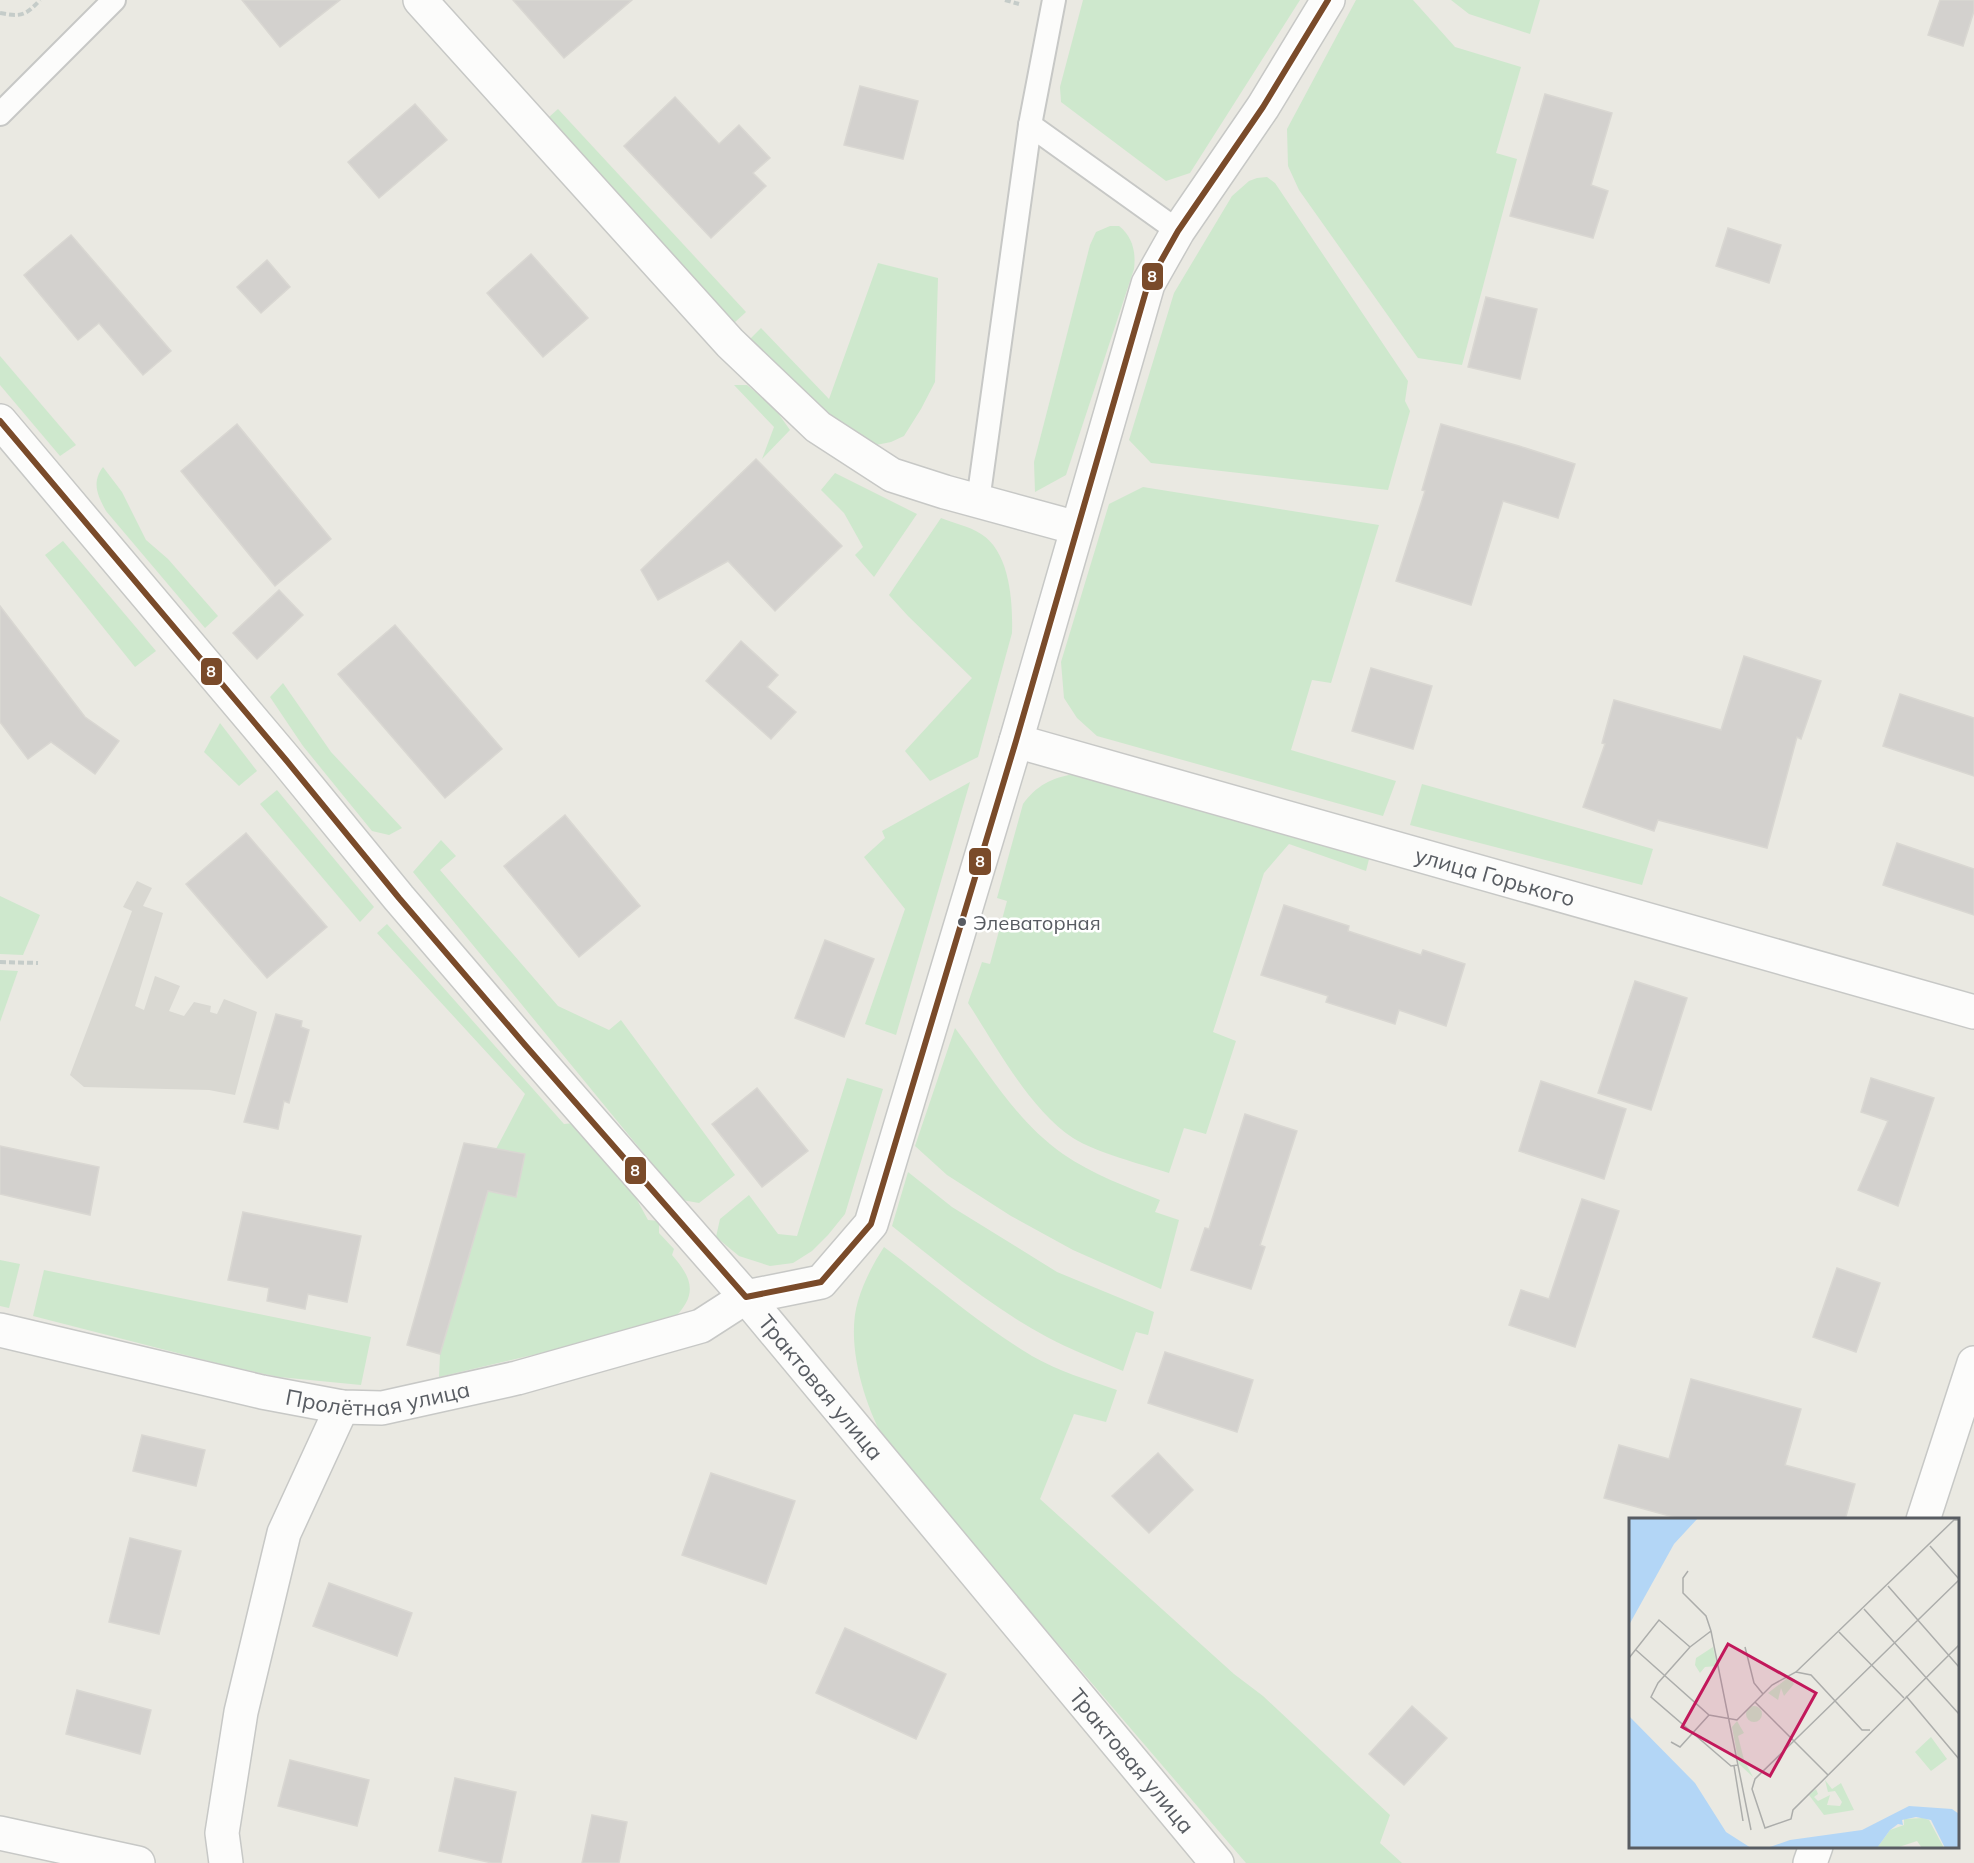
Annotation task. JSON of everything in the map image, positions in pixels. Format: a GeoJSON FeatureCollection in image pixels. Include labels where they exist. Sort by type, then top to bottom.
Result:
{"type":"FeatureCollection","features":[{"type":"Feature","properties":{"kind":"street"},"geometry":{"type":"LineString","coordinates":[[420,0],[730,343],[818,427],[892,475],[1077,528]]}},
{"type":"Feature","properties":{"kind":"street"},"geometry":{"type":"LineString","coordinates":[[746,1297],[821,1282],[871,1224],[1016,741],[1148,284],[1178,231],[1263,107],[1328,0]]}},
{"type":"Feature","properties":{"kind":"street","name":"Трактовая улица"},"geometry":{"type":"LineString","coordinates":[[0,421],[286,760],[399,898],[746,1297],[1217,1863]]}},
{"type":"Feature","properties":{"kind":"street","name":"улица Горького"},"geometry":{"type":"LineString","coordinates":[[1016,741],[1974,1012]]}},
{"type":"Feature","properties":{"kind":"street","name":"Пролётная улица"},"geometry":{"type":"LineString","coordinates":[[0,1330],[262,1392],[342,1407],[382,1408],[517,1378],[701,1326],[746,1297]]}},
{"type":"Feature","properties":{"kind":"street"},"geometry":{"type":"LineString","coordinates":[[1924,1518],[1974,1363]]}},
{"type":"Feature","properties":{"kind":"street"},"geometry":{"type":"LineString","coordinates":[[225,1863],[222,1833],[241,1712],[284,1533],[342,1407]]}},
{"type":"Feature","properties":{"kind":"street"},"geometry":{"type":"LineString","coordinates":[[0,1833],[138,1863]]}},
{"type":"Feature","properties":{"kind":"street"},"geometry":{"type":"LineString","coordinates":[[1810,1863],[1815,1848]]}},
{"type":"Feature","properties":{"kind":"lane"},"geometry":{"type":"LineString","coordinates":[[0,114],[114,0]]}},
{"type":"Feature","properties":{"kind":"lane"},"geometry":{"type":"LineString","coordinates":[[978,501],[1030,125],[1054,0]]}},
{"type":"Feature","properties":{"kind":"lane"},"geometry":{"type":"LineString","coordinates":[[1030,125],[1178,231]]}},
{"type":"Feature","properties":{"kind":"path"},"geometry":{"type":"LineString","coordinates":[[0,13],[17,17],[29,12],[40,0]]}},
{"type":"Feature","properties":{"kind":"path"},"geometry":{"type":"LineString","coordinates":[[0,962],[38,963]]}},
{"type":"Feature","properties":{"kind":"shaded area"},"geometry":{"type":"Polygon","coordinates":[[[137,881],[152,888],[143,906],[163,913],[135,1006],[144,1010],[155,976],[180,986],[169,1011],[184,1016],[194,1002],[211,1006],[210,1012],[217,1014],[224,999],[257,1012],[235,1095],[209,1090],[84,1087],[70,1075],[132,911],[123,907],[137,881]]]}},
{"type":"Feature","properties":{"kind":"green space"},"geometry":{"type":"Polygon","coordinates":[[[1083,0],[1300,0],[1190,173],[1166,181],[1061,102],[1060,87],[1083,0]]]}},
{"type":"Feature","properties":{"kind":"green space"},"geometry":{"type":"Polygon","coordinates":[[[1356,0],[1413,0],[1455,47],[1521,67],[1496,153],[1517,159],[1462,365],[1418,358],[1299,190],[1288,166],[1287,129],[1356,0]]]}},
{"type":"Feature","properties":{"kind":"green space"},"geometry":{"type":"Polygon","coordinates":[[[1451,0],[1540,0],[1530,34],[1469,14],[1451,0]]]}},
{"type":"Feature","properties":{"kind":"green space"},"geometry":{"type":"Polygon","coordinates":[[[558,109],[746,312],[734,323],[548,118],[558,109]]]}},
{"type":"Feature","properties":{"kind":"green space"},"geometry":{"type":"Polygon","coordinates":[[[1267,177],[1275,183],[1408,381],[1405,401],[1410,411],[1388,490],[1151,463],[1129,440],[1174,293],[1232,196],[1249,181],[1267,177]]]}},
{"type":"Feature","properties":{"kind":"green space"},"geometry":{"type":"Polygon","coordinates":[[[1110,226],[1119,226],[1128,235],[1134,251],[1134,269],[1066,475],[1035,492],[1034,462],[1090,245],[1096,232],[1110,226]]]}},
{"type":"Feature","properties":{"kind":"green space"},"geometry":{"type":"Polygon","coordinates":[[[878,263],[938,278],[935,382],[904,436],[876,445],[826,413],[749,340],[761,328],[829,399],[878,263]]]}},
{"type":"Feature","properties":{"kind":"green space"},"geometry":{"type":"Polygon","coordinates":[[[0,356],[76,445],[60,456],[0,385],[0,356]]]}},
{"type":"Feature","properties":{"kind":"green space"},"geometry":{"type":"Polygon","coordinates":[[[734,385],[747,385],[773,406],[790,430],[762,459],[774,427],[734,385]]]}},
{"type":"Feature","properties":{"kind":"green space"},"geometry":{"type":"Polygon","coordinates":[[[103,467],[122,492],[146,540],[168,559],[218,616],[205,628],[106,511],[97,489],[97,479],[103,467]]]}},
{"type":"Feature","properties":{"kind":"green space"},"geometry":{"type":"Polygon","coordinates":[[[835,473],[917,514],[874,577],[855,555],[863,547],[844,513],[821,490],[835,473]]]}},
{"type":"Feature","properties":{"kind":"green space"},"geometry":{"type":"Polygon","coordinates":[[[1143,487],[1379,525],[1331,683],[1312,680],[1291,750],[1396,781],[1383,816],[1097,736],[1077,718],[1064,698],[1061,662],[1109,504],[1143,487]]]}},
{"type":"Feature","properties":{"kind":"green space"},"geometry":{"type":"Polygon","coordinates":[[[941,518],[981,534],[991,542],[998,553],[1008,579],[1012,607],[1012,633],[978,757],[930,781],[905,751],[972,678],[889,595],[941,518]]]}},
{"type":"Feature","properties":{"kind":"green space"},"geometry":{"type":"Polygon","coordinates":[[[63,541],[156,651],[135,667],[45,555],[63,541]]]}},
{"type":"Feature","properties":{"kind":"green space"},"geometry":{"type":"Polygon","coordinates":[[[283,683],[331,752],[402,828],[389,835],[372,831],[303,746],[270,697],[283,683]]]}},
{"type":"Feature","properties":{"kind":"green space"},"geometry":{"type":"Polygon","coordinates":[[[220,723],[257,771],[239,786],[204,752],[220,723]]]}},
{"type":"Feature","properties":{"kind":"green space"},"geometry":{"type":"Polygon","coordinates":[[[1074,774],[1341,842],[1369,859],[1366,871],[1289,844],[1264,873],[1213,1032],[1236,1041],[1206,1134],[1184,1128],[1169,1173],[1094,1149],[1057,1126],[1028,1094],[968,1003],[982,962],[990,964],[1007,901],[997,898],[1023,804],[1033,792],[1045,784],[1074,774]]]}},
{"type":"Feature","properties":{"kind":"green space"},"geometry":{"type":"Polygon","coordinates":[[[970,782],[896,1035],[865,1024],[905,909],[864,857],[885,838],[882,831],[970,782]]]}},
{"type":"Feature","properties":{"kind":"green space"},"geometry":{"type":"Polygon","coordinates":[[[1422,784],[1653,849],[1642,885],[1410,825],[1422,784]]]}},
{"type":"Feature","properties":{"kind":"green space"},"geometry":{"type":"Polygon","coordinates":[[[277,790],[374,907],[360,922],[260,804],[277,790]]]}},
{"type":"Feature","properties":{"kind":"green space"},"geometry":{"type":"Polygon","coordinates":[[[441,840],[456,856],[440,870],[558,1006],[609,1030],[621,1020],[735,1175],[699,1203],[682,1200],[413,872],[441,840]]]}},
{"type":"Feature","properties":{"kind":"green space"},"geometry":{"type":"Polygon","coordinates":[[[0,896],[40,915],[23,955],[0,954],[0,896]]]}},
{"type":"Feature","properties":{"kind":"green space"},"geometry":{"type":"Polygon","coordinates":[[[387,924],[564,1124],[574,1123],[581,1136],[589,1139],[595,1152],[605,1156],[606,1164],[616,1168],[617,1178],[630,1181],[630,1187],[648,1220],[659,1221],[659,1233],[674,1249],[672,1255],[685,1272],[690,1287],[686,1302],[673,1319],[601,1339],[439,1377],[440,1354],[488,1191],[517,1196],[524,1155],[496,1149],[525,1094],[377,933],[387,924]]]}},
{"type":"Feature","properties":{"kind":"green space"},"geometry":{"type":"Polygon","coordinates":[[[0,970],[18,971],[0,1022],[0,970]]]}},
{"type":"Feature","properties":{"kind":"green space"},"geometry":{"type":"Polygon","coordinates":[[[955,1028],[1017,1112],[1047,1141],[1086,1168],[1160,1200],[1155,1212],[1179,1220],[1161,1289],[1073,1250],[1011,1216],[947,1175],[915,1146],[955,1028]]]}},
{"type":"Feature","properties":{"kind":"green space"},"geometry":{"type":"Polygon","coordinates":[[[847,1078],[883,1089],[845,1214],[812,1251],[793,1263],[770,1266],[739,1256],[716,1237],[720,1219],[749,1195],[778,1234],[797,1236],[847,1078]]]}},
{"type":"Feature","properties":{"kind":"green space"},"geometry":{"type":"Polygon","coordinates":[[[908,1172],[952,1207],[1057,1272],[1154,1312],[1148,1335],[1136,1332],[1123,1371],[1065,1346],[1026,1325],[967,1285],[892,1226],[908,1172]]]}},
{"type":"Feature","properties":{"kind":"green space"},"geometry":{"type":"Polygon","coordinates":[[[884,1247],[1012,1344],[1063,1371],[1117,1390],[1106,1422],[1074,1414],[1040,1499],[1234,1674],[1263,1696],[1390,1815],[1380,1843],[1402,1863],[1246,1863],[886,1443],[864,1393],[854,1336],[860,1294],[884,1247]]]}},
{"type":"Feature","properties":{"kind":"green space"},"geometry":{"type":"Polygon","coordinates":[[[0,1260],[20,1264],[9,1308],[0,1306],[0,1260]]]}},
{"type":"Feature","properties":{"kind":"green space"},"geometry":{"type":"Polygon","coordinates":[[[44,1270],[371,1337],[361,1385],[279,1377],[33,1316],[44,1270]]]}},
{"type":"Feature","properties":{"kind":"building"},"geometry":{"type":"Polygon","coordinates":[[[242,0],[340,0],[280,47],[242,0]]]}},
{"type":"Feature","properties":{"kind":"building"},"geometry":{"type":"Polygon","coordinates":[[[513,0],[632,0],[564,58],[513,0]]]}},
{"type":"Feature","properties":{"kind":"building"},"geometry":{"type":"Polygon","coordinates":[[[1940,0],[1974,0],[1974,11],[1963,46],[1928,35],[1940,0]]]}},
{"type":"Feature","properties":{"kind":"building"},"geometry":{"type":"Polygon","coordinates":[[[860,86],[918,101],[903,159],[844,145],[860,86]]]}},
{"type":"Feature","properties":{"kind":"building"},"geometry":{"type":"Polygon","coordinates":[[[1545,94],[1612,113],[1591,185],[1608,191],[1593,238],[1510,216],[1545,94]]]}},
{"type":"Feature","properties":{"kind":"building"},"geometry":{"type":"Polygon","coordinates":[[[675,97],[719,144],[739,125],[770,158],[753,173],[766,186],[711,238],[624,146],[675,97]]]}},
{"type":"Feature","properties":{"kind":"building"},"geometry":{"type":"Polygon","coordinates":[[[415,104],[447,140],[379,198],[348,162],[415,104]]]}},
{"type":"Feature","properties":{"kind":"building"},"geometry":{"type":"Polygon","coordinates":[[[1728,228],[1781,245],[1769,283],[1716,266],[1728,228]]]}},
{"type":"Feature","properties":{"kind":"building"},"geometry":{"type":"Polygon","coordinates":[[[71,235],[171,351],[143,375],[99,323],[78,340],[24,275],[71,235]]]}},
{"type":"Feature","properties":{"kind":"building"},"geometry":{"type":"Polygon","coordinates":[[[531,254],[588,318],[543,357],[487,293],[531,254]]]}},
{"type":"Feature","properties":{"kind":"building"},"geometry":{"type":"Polygon","coordinates":[[[267,260],[290,287],[261,313],[237,287],[267,260]]]}},
{"type":"Feature","properties":{"kind":"building"},"geometry":{"type":"Polygon","coordinates":[[[1486,297],[1537,309],[1520,379],[1468,367],[1486,297]]]}},
{"type":"Feature","properties":{"kind":"building"},"geometry":{"type":"Polygon","coordinates":[[[237,424],[331,539],[275,586],[181,471],[237,424]]]}},
{"type":"Feature","properties":{"kind":"building"},"geometry":{"type":"Polygon","coordinates":[[[1441,424],[1575,464],[1558,518],[1503,501],[1471,605],[1396,581],[1425,491],[1422,490],[1441,424]]]}},
{"type":"Feature","properties":{"kind":"building"},"geometry":{"type":"Polygon","coordinates":[[[756,459],[842,546],[775,611],[728,561],[658,600],[641,570],[756,459]]]}},
{"type":"Feature","properties":{"kind":"building"},"geometry":{"type":"Polygon","coordinates":[[[279,590],[303,615],[257,659],[233,633],[279,590]]]}},
{"type":"Feature","properties":{"kind":"building"},"geometry":{"type":"Polygon","coordinates":[[[0,606],[85,717],[119,741],[95,774],[51,742],[28,759],[0,722],[0,606]]]}},
{"type":"Feature","properties":{"kind":"building"},"geometry":{"type":"Polygon","coordinates":[[[395,625],[502,749],[445,798],[338,674],[395,625]]]}},
{"type":"Feature","properties":{"kind":"building"},"geometry":{"type":"Polygon","coordinates":[[[741,641],[778,675],[767,687],[796,712],[771,739],[706,681],[741,641]]]}},
{"type":"Feature","properties":{"kind":"building"},"geometry":{"type":"Polygon","coordinates":[[[1744,656],[1821,681],[1801,739],[1797,737],[1767,848],[1658,820],[1654,831],[1583,807],[1605,744],[1602,743],[1614,700],[1721,730],[1744,656]]]}},
{"type":"Feature","properties":{"kind":"building"},"geometry":{"type":"Polygon","coordinates":[[[1371,668],[1432,686],[1413,749],[1352,731],[1371,668]]]}},
{"type":"Feature","properties":{"kind":"building"},"geometry":{"type":"Polygon","coordinates":[[[1900,694],[1974,718],[1974,776],[1883,746],[1900,694]]]}},
{"type":"Feature","properties":{"kind":"building"},"geometry":{"type":"Polygon","coordinates":[[[565,815],[640,906],[579,957],[504,866],[565,815]]]}},
{"type":"Feature","properties":{"kind":"building"},"geometry":{"type":"Polygon","coordinates":[[[246,833],[327,927],[267,978],[186,884],[246,833]]]}},
{"type":"Feature","properties":{"kind":"building"},"geometry":{"type":"Polygon","coordinates":[[[1897,843],[1974,869],[1974,915],[1883,885],[1897,843]]]}},
{"type":"Feature","properties":{"kind":"building"},"geometry":{"type":"Polygon","coordinates":[[[1284,905],[1349,926],[1348,931],[1421,955],[1423,950],[1465,964],[1446,1026],[1399,1010],[1395,1024],[1326,1002],[1328,996],[1261,975],[1284,905]]]}},
{"type":"Feature","properties":{"kind":"building"},"geometry":{"type":"Polygon","coordinates":[[[825,940],[874,959],[844,1037],[795,1018],[825,940]]]}},
{"type":"Feature","properties":{"kind":"building"},"geometry":{"type":"Polygon","coordinates":[[[1635,981],[1687,998],[1651,1110],[1598,1093],[1635,981]]]}},
{"type":"Feature","properties":{"kind":"building"},"geometry":{"type":"Polygon","coordinates":[[[276,1014],[302,1021],[301,1027],[309,1030],[289,1103],[284,1101],[278,1129],[244,1122],[276,1014]]]}},
{"type":"Feature","properties":{"kind":"building"},"geometry":{"type":"Polygon","coordinates":[[[1871,1078],[1934,1098],[1898,1206],[1858,1190],[1888,1121],[1861,1112],[1871,1078]]]}},
{"type":"Feature","properties":{"kind":"building"},"geometry":{"type":"Polygon","coordinates":[[[1541,1081],[1626,1109],[1604,1179],[1519,1151],[1541,1081]]]}},
{"type":"Feature","properties":{"kind":"building"},"geometry":{"type":"Polygon","coordinates":[[[757,1088],[808,1151],[762,1187],[712,1124],[757,1088]]]}},
{"type":"Feature","properties":{"kind":"building"},"geometry":{"type":"Polygon","coordinates":[[[1245,1114],[1297,1131],[1260,1245],[1265,1247],[1251,1289],[1191,1270],[1205,1228],[1209,1229],[1245,1114]]]}},
{"type":"Feature","properties":{"kind":"building"},"geometry":{"type":"Polygon","coordinates":[[[464,1143],[525,1154],[516,1197],[488,1191],[440,1354],[407,1345],[464,1143]]]}},
{"type":"Feature","properties":{"kind":"building"},"geometry":{"type":"Polygon","coordinates":[[[0,1146],[99,1167],[90,1215],[0,1194],[0,1146]]]}},
{"type":"Feature","properties":{"kind":"building"},"geometry":{"type":"Polygon","coordinates":[[[1582,1199],[1619,1211],[1575,1347],[1509,1325],[1521,1290],[1549,1299],[1582,1199]]]}},
{"type":"Feature","properties":{"kind":"building"},"geometry":{"type":"Polygon","coordinates":[[[243,1212],[361,1236],[347,1302],[308,1294],[305,1309],[267,1301],[269,1288],[228,1280],[243,1212]]]}},
{"type":"Feature","properties":{"kind":"building"},"geometry":{"type":"Polygon","coordinates":[[[1837,1268],[1880,1283],[1856,1352],[1813,1337],[1837,1268]]]}},
{"type":"Feature","properties":{"kind":"building"},"geometry":{"type":"Polygon","coordinates":[[[1165,1352],[1253,1380],[1237,1432],[1148,1403],[1165,1352]]]}},
{"type":"Feature","properties":{"kind":"building"},"geometry":{"type":"Polygon","coordinates":[[[1691,1379],[1801,1409],[1785,1465],[1855,1484],[1846,1518],[1677,1518],[1604,1498],[1619,1445],[1669,1459],[1691,1379]]]}},
{"type":"Feature","properties":{"kind":"building"},"geometry":{"type":"Polygon","coordinates":[[[142,1435],[205,1450],[196,1486],[133,1471],[142,1435]]]}},
{"type":"Feature","properties":{"kind":"building"},"geometry":{"type":"Polygon","coordinates":[[[1158,1453],[1193,1490],[1149,1533],[1112,1496],[1158,1453]]]}},
{"type":"Feature","properties":{"kind":"building"},"geometry":{"type":"Polygon","coordinates":[[[711,1473],[795,1501],[766,1584],[682,1555],[711,1473]]]}},
{"type":"Feature","properties":{"kind":"building"},"geometry":{"type":"Polygon","coordinates":[[[130,1538],[181,1551],[159,1634],[109,1622],[130,1538]]]}},
{"type":"Feature","properties":{"kind":"building"},"geometry":{"type":"Polygon","coordinates":[[[329,1583],[412,1613],[397,1656],[313,1626],[329,1583]]]}},
{"type":"Feature","properties":{"kind":"building"},"geometry":{"type":"Polygon","coordinates":[[[845,1628],[946,1674],[916,1739],[816,1693],[845,1628]]]}},
{"type":"Feature","properties":{"kind":"building"},"geometry":{"type":"Polygon","coordinates":[[[77,1690],[151,1710],[140,1754],[66,1734],[77,1690]]]}},
{"type":"Feature","properties":{"kind":"building"},"geometry":{"type":"Polygon","coordinates":[[[1412,1706],[1447,1738],[1404,1785],[1369,1754],[1412,1706]]]}},
{"type":"Feature","properties":{"kind":"building"},"geometry":{"type":"Polygon","coordinates":[[[290,1760],[369,1780],[357,1826],[278,1806],[290,1760]]]}},
{"type":"Feature","properties":{"kind":"building"},"geometry":{"type":"Polygon","coordinates":[[[455,1778],[516,1792],[501,1863],[439,1851],[455,1778]]]}},
{"type":"Feature","properties":{"kind":"building"},"geometry":{"type":"Polygon","coordinates":[[[592,1815],[627,1822],[619,1863],[582,1863],[592,1815]]]}},
{"type":"Feature","properties":{"kind":"transit line","name":"8"},"geometry":{"type":"LineString","coordinates":[[0,421],[286,760],[399,898],[746,1297],[821,1282],[871,1224],[1016,741],[1148,284],[1178,231],[1263,107],[1328,0]]}},
{"type":"Feature","properties":{"kind":"place","name":"Элеваторная"},"geometry":{"type":"Point","coordinates":[962,922]}}]}
